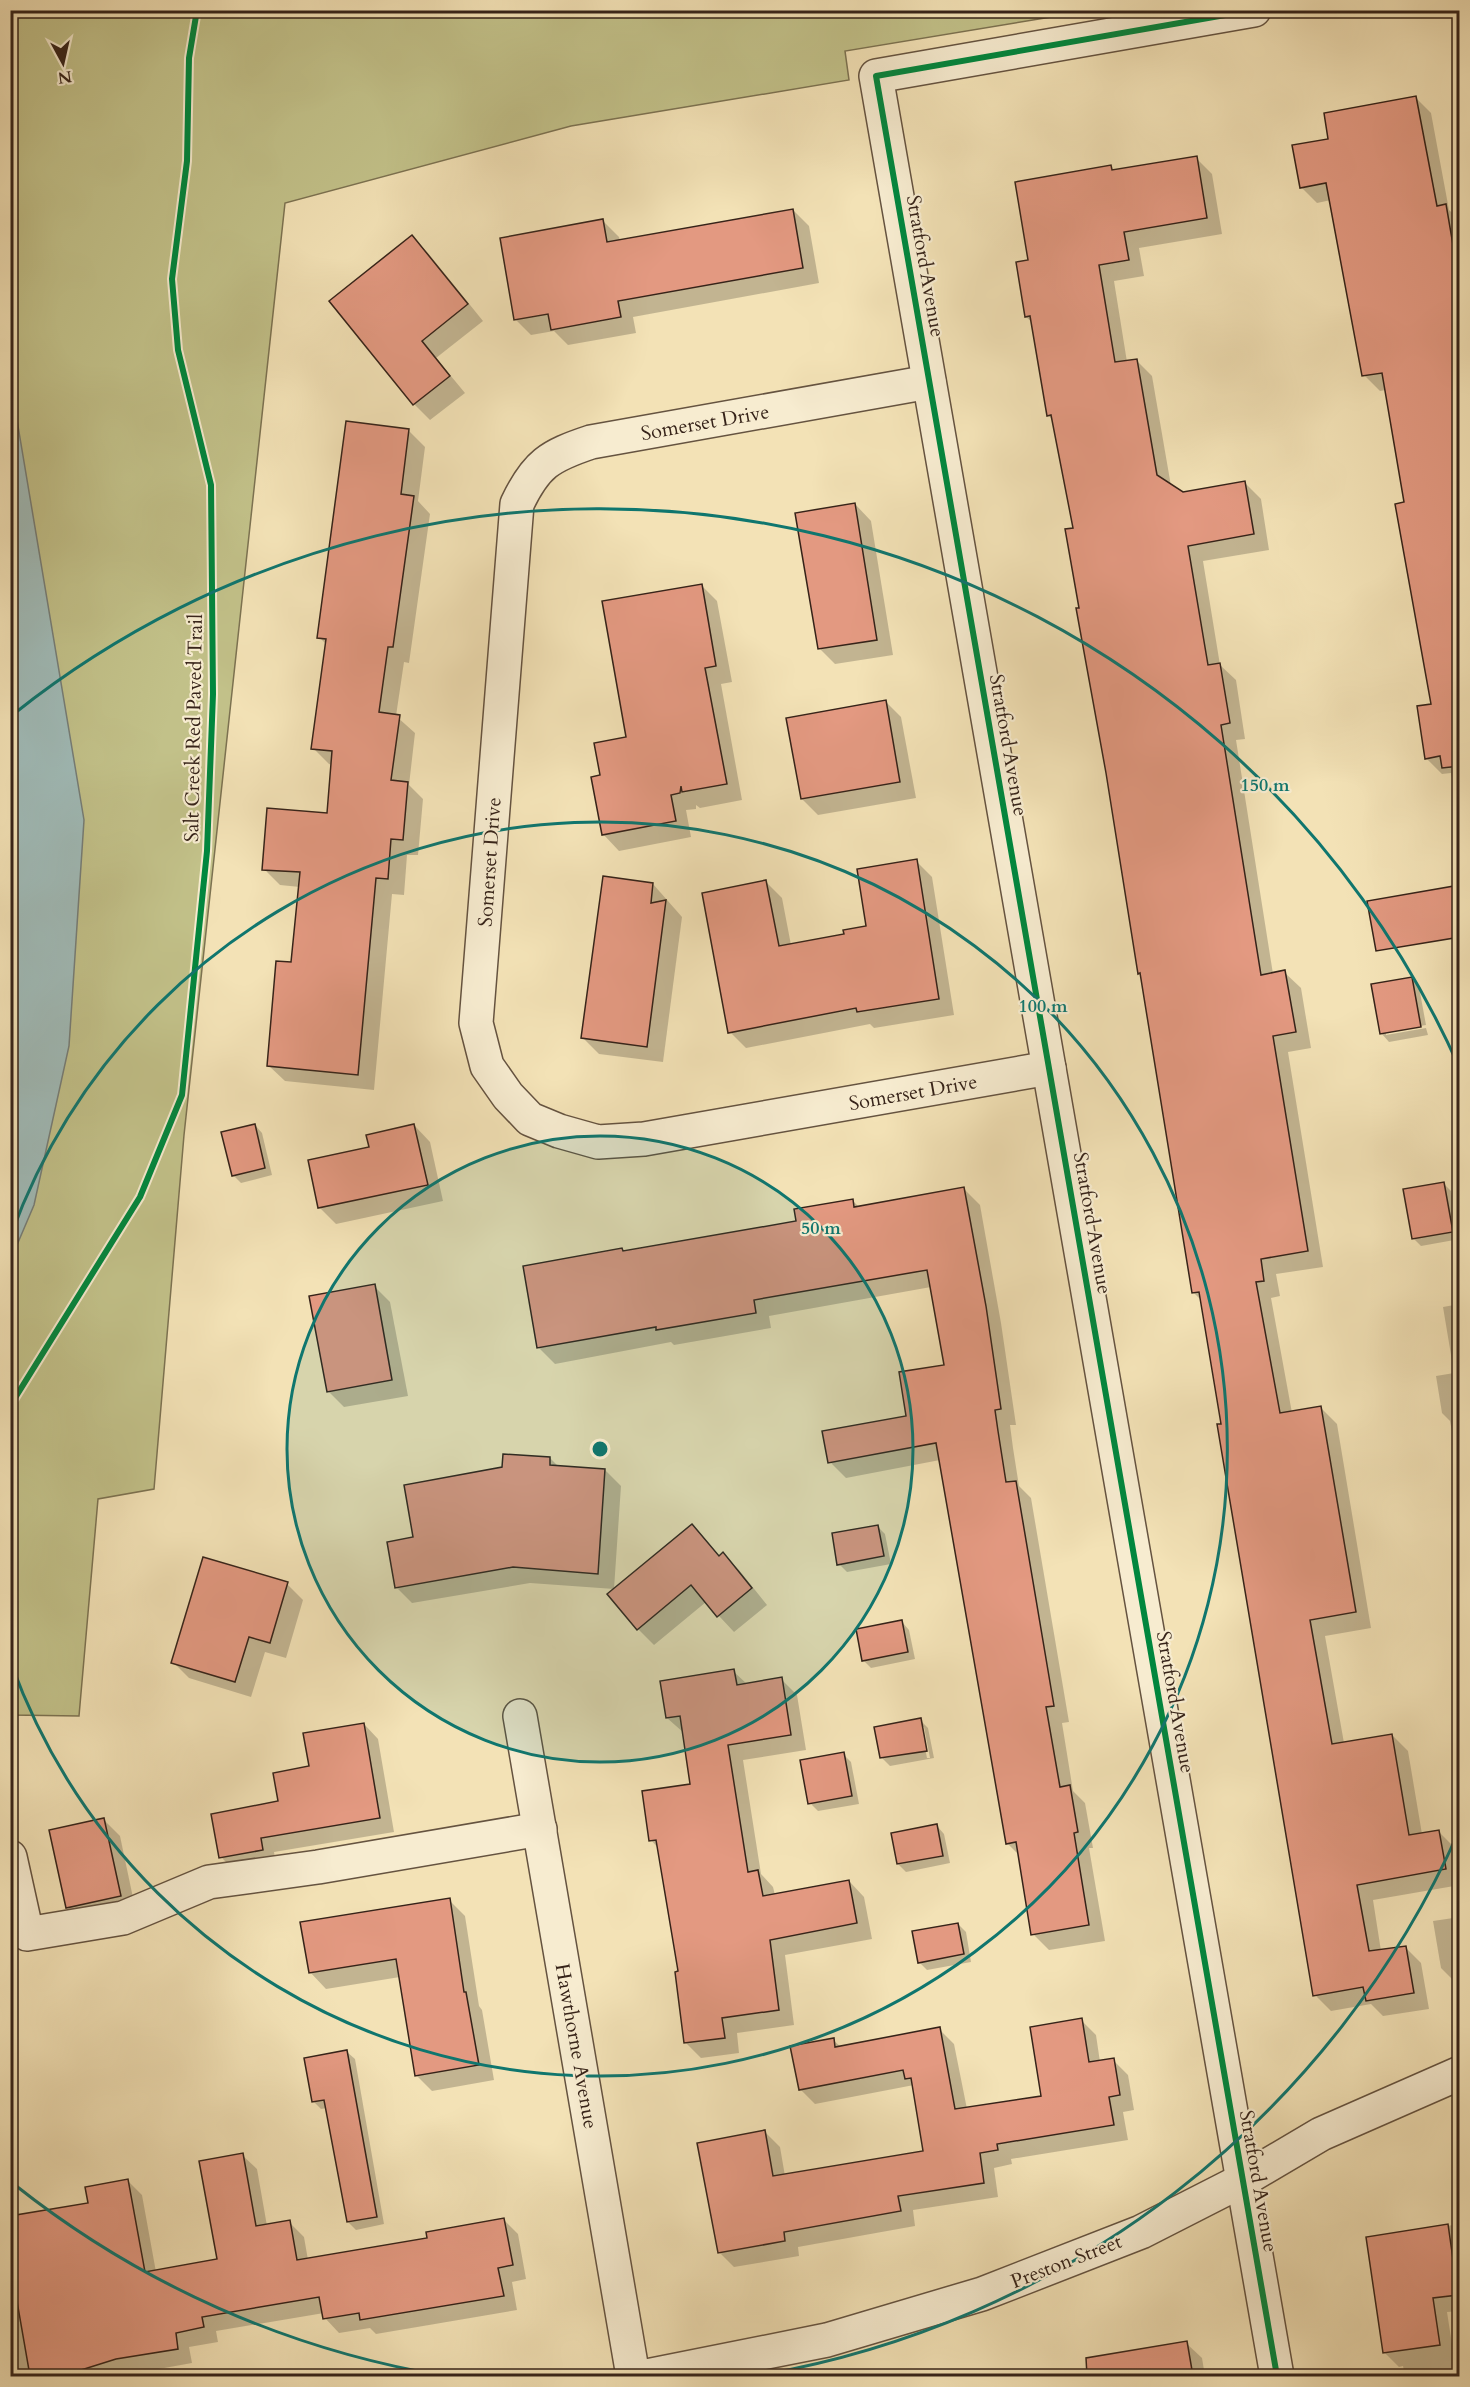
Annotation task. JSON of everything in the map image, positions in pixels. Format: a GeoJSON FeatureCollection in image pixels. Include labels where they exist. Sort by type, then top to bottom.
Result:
{"type":"FeatureCollection","features":[{"type":"Feature","properties":{"kind":"street","name":"Stratford Avenue"},"geometry":{"type":"LineString","coordinates":[[1254,10],[876,76],[1277,2376]]}},
{"type":"Feature","properties":{"kind":"street","name":"Somerset Drive"},"geometry":{"type":"LineString","coordinates":[[929,382],[591,442],[544,462],[527,482],[517,504],[476,1023],[487,1066],[508,1096],[530,1119],[559,1131],[598,1142],[644,1139],[1049,1068]]}},
{"type":"Feature","properties":{"kind":"street","name":"Hawthorne Avenue"},"geometry":{"type":"LineString","coordinates":[[520,1716],[633,2376]]}},
{"type":"Feature","properties":{"kind":"street"},"geometry":{"type":"LineString","coordinates":[[10,1857],[27,1934],[123,1918],[209,1882],[318,1867],[540,1829]]}},
{"type":"Feature","properties":{"kind":"street","name":"Preston Street"},"geometry":{"type":"LineString","coordinates":[[647,2376],[827,2340],[982,2294],[1141,2232],[1243,2180],[1321,2134],[1460,2073]]}},
{"type":"Feature","properties":{"kind":"shaded area"},"geometry":{"type":"Polygon","coordinates":[[[11,11],[1088,11],[845,51],[849,80],[571,126],[285,203],[184,1135],[154,1489],[98,1499],[79,1716],[11,1715],[11,11]]]}},
{"type":"Feature","properties":{"kind":"water"},"geometry":{"type":"Polygon","coordinates":[[[10,11],[19,11],[16,27],[17,420],[84,820],[69,1046],[34,1205],[11,1259],[10,11]]]}},
{"type":"Feature","properties":{"kind":"building"},"geometry":{"type":"Polygon","coordinates":[[[1416,96],[1437,206],[1446,204],[1460,286],[1460,766],[1442,768],[1440,756],[1425,759],[1417,706],[1431,704],[1395,504],[1404,502],[1382,373],[1362,376],[1326,183],[1300,188],[1292,145],[1328,139],[1324,113],[1416,96]]]}},
{"type":"Feature","properties":{"kind":"building"},"geometry":{"type":"Polygon","coordinates":[[[1197,156],[1207,218],[1124,232],[1129,260],[1099,265],[1115,362],[1137,359],[1157,475],[1183,492],[1245,481],[1254,534],[1188,546],[1208,665],[1220,663],[1230,723],[1221,725],[1261,975],[1285,970],[1296,1032],[1273,1036],[1308,1251],[1261,1259],[1264,1281],[1256,1282],[1280,1413],[1321,1406],[1356,1612],[1310,1620],[1332,1744],[1392,1734],[1409,1835],[1439,1830],[1446,1869],[1357,1885],[1369,1951],[1406,1946],[1414,1993],[1366,2001],[1363,1987],[1313,1996],[1217,1424],[1221,1424],[1199,1292],[1192,1293],[1140,973],[1138,974],[1106,773],[1076,608],[1079,608],[1065,529],[1073,528],[1051,415],[1047,416],[1030,316],[1025,317],[1016,262],[1028,260],[1015,182],[1111,165],[1112,170],[1197,156]]]}},
{"type":"Feature","properties":{"kind":"building"},"geometry":{"type":"Polygon","coordinates":[[[793,209],[803,268],[618,301],[621,317],[551,330],[548,314],[514,320],[500,238],[603,219],[607,242],[793,209]]]}},
{"type":"Feature","properties":{"kind":"building"},"geometry":{"type":"Polygon","coordinates":[[[412,235],[468,304],[422,341],[450,376],[413,405],[329,301],[412,235]]]}},
{"type":"Feature","properties":{"kind":"building"},"geometry":{"type":"Polygon","coordinates":[[[346,421],[409,429],[401,494],[414,496],[393,647],[388,647],[379,712],[400,715],[391,780],[408,782],[403,840],[391,839],[388,879],[376,878],[358,1075],[267,1066],[276,961],[291,962],[300,872],[262,870],[267,808],[327,813],[332,751],[311,749],[326,639],[317,638],[346,421]]]}},
{"type":"Feature","properties":{"kind":"building"},"geometry":{"type":"Polygon","coordinates":[[[855,503],[877,640],[818,649],[795,513],[855,503]]]}},
{"type":"Feature","properties":{"kind":"building"},"geometry":{"type":"Polygon","coordinates":[[[702,584],[716,666],[705,668],[727,784],[682,792],[681,786],[680,793],[671,795],[676,821],[602,835],[591,777],[600,775],[594,743],[626,737],[602,601],[702,584]]]}},
{"type":"Feature","properties":{"kind":"building"},"geometry":{"type":"Polygon","coordinates":[[[886,700],[900,782],[801,799],[786,718],[886,700]]]}},
{"type":"Feature","properties":{"kind":"building"},"geometry":{"type":"Polygon","coordinates":[[[917,859],[939,999],[857,1012],[856,1008],[728,1033],[702,893],[766,880],[779,946],[844,934],[843,930],[866,926],[857,869],[917,859]]]}},
{"type":"Feature","properties":{"kind":"building"},"geometry":{"type":"Polygon","coordinates":[[[603,876],[653,883],[651,903],[666,900],[647,1047],[581,1038],[603,876]]]}},
{"type":"Feature","properties":{"kind":"building"},"geometry":{"type":"Polygon","coordinates":[[[1460,885],[1460,937],[1376,951],[1367,901],[1460,885]]]}},
{"type":"Feature","properties":{"kind":"building"},"geometry":{"type":"Polygon","coordinates":[[[1412,977],[1421,1027],[1380,1034],[1371,984],[1412,977]]]}},
{"type":"Feature","properties":{"kind":"building"},"geometry":{"type":"Polygon","coordinates":[[[255,1124],[265,1168],[232,1176],[221,1132],[255,1124]]]}},
{"type":"Feature","properties":{"kind":"building"},"geometry":{"type":"Polygon","coordinates":[[[414,1124],[428,1185],[318,1208],[308,1160],[369,1147],[366,1135],[414,1124]]]}},
{"type":"Feature","properties":{"kind":"building"},"geometry":{"type":"Polygon","coordinates":[[[1444,1182],[1453,1232],[1412,1239],[1403,1189],[1444,1182]]]}},
{"type":"Feature","properties":{"kind":"building"},"geometry":{"type":"Polygon","coordinates":[[[964,1187],[986,1306],[1001,1409],[995,1410],[1006,1482],[1016,1481],[1054,1706],[1046,1707],[1060,1787],[1070,1785],[1078,1832],[1074,1833],[1089,1925],[1031,1935],[1016,1842],[1006,1844],[936,1443],[828,1463],[822,1431],[906,1416],[899,1372],[944,1365],[927,1270],[754,1300],[756,1313],[656,1330],[656,1327],[537,1348],[523,1266],[796,1221],[794,1209],[853,1199],[854,1207],[964,1187]]]}},
{"type":"Feature","properties":{"kind":"building"},"geometry":{"type":"Polygon","coordinates":[[[375,1284],[392,1380],[327,1392],[309,1296],[375,1284]]]}},
{"type":"Feature","properties":{"kind":"building"},"geometry":{"type":"Polygon","coordinates":[[[503,1454],[550,1457],[550,1465],[605,1469],[598,1574],[513,1567],[395,1588],[387,1542],[413,1537],[404,1485],[502,1467],[503,1454]]]}},
{"type":"Feature","properties":{"kind":"building"},"geometry":{"type":"Polygon","coordinates":[[[692,1524],[719,1556],[723,1552],[752,1588],[717,1617],[691,1585],[637,1630],[607,1594],[692,1524]]]}},
{"type":"Feature","properties":{"kind":"building"},"geometry":{"type":"Polygon","coordinates":[[[878,1525],[884,1556],[837,1565],[832,1533],[878,1525]]]}},
{"type":"Feature","properties":{"kind":"building"},"geometry":{"type":"Polygon","coordinates":[[[203,1557],[288,1582],[270,1643],[249,1637],[235,1682],[171,1663],[203,1557]]]}},
{"type":"Feature","properties":{"kind":"building"},"geometry":{"type":"Polygon","coordinates":[[[902,1620],[908,1652],[862,1661],[856,1629],[902,1620]]]}},
{"type":"Feature","properties":{"kind":"building"},"geometry":{"type":"Polygon","coordinates":[[[734,1669],[737,1685],[782,1677],[791,1735],[728,1745],[748,1872],[758,1870],[763,1896],[849,1880],[857,1923],[770,1940],[779,2010],[722,2018],[725,2038],[684,2043],[675,1972],[678,1971],[656,1840],[649,1841],[642,1791],[690,1784],[680,1716],[666,1718],[660,1681],[734,1669]]]}},
{"type":"Feature","properties":{"kind":"building"},"geometry":{"type":"Polygon","coordinates":[[[921,1718],[927,1751],[880,1758],[874,1727],[921,1718]]]}},
{"type":"Feature","properties":{"kind":"building"},"geometry":{"type":"Polygon","coordinates":[[[364,1723],[380,1818],[261,1838],[263,1850],[219,1858],[211,1814],[278,1801],[273,1773],[309,1766],[303,1733],[364,1723]]]}},
{"type":"Feature","properties":{"kind":"building"},"geometry":{"type":"Polygon","coordinates":[[[844,1752],[852,1796],[808,1804],[800,1760],[844,1752]]]}},
{"type":"Feature","properties":{"kind":"building"},"geometry":{"type":"Polygon","coordinates":[[[104,1818],[121,1896],[66,1908],[49,1830],[104,1818]]]}},
{"type":"Feature","properties":{"kind":"building"},"geometry":{"type":"Polygon","coordinates":[[[937,1824],[943,1856],[897,1864],[891,1833],[937,1824]]]}},
{"type":"Feature","properties":{"kind":"building"},"geometry":{"type":"Polygon","coordinates":[[[450,1898],[464,1992],[466,1992],[479,2065],[415,2076],[396,1959],[309,1973],[300,1922],[450,1898]]]}},
{"type":"Feature","properties":{"kind":"building"},"geometry":{"type":"Polygon","coordinates":[[[958,1923],[964,1954],[918,1963],[912,1931],[958,1923]]]}},
{"type":"Feature","properties":{"kind":"building"},"geometry":{"type":"Polygon","coordinates":[[[1082,2018],[1089,2062],[1114,2058],[1120,2095],[1109,2097],[1114,2125],[997,2144],[998,2150],[980,2153],[984,2183],[898,2196],[901,2211],[784,2232],[785,2241],[718,2253],[697,2143],[765,2130],[773,2176],[923,2151],[911,2078],[905,2079],[903,2070],[799,2090],[790,2046],[834,2038],[835,2047],[940,2027],[955,2109],[1041,2096],[1030,2027],[1082,2018]]]}},
{"type":"Feature","properties":{"kind":"building"},"geometry":{"type":"Polygon","coordinates":[[[347,2050],[377,2217],[347,2222],[324,2100],[312,2102],[304,2058],[347,2050]]]}},
{"type":"Feature","properties":{"kind":"building"},"geometry":{"type":"Polygon","coordinates":[[[243,2153],[256,2226],[290,2220],[297,2260],[427,2238],[426,2232],[504,2218],[513,2265],[498,2268],[504,2296],[360,2320],[359,2313],[323,2319],[319,2297],[202,2317],[204,2327],[176,2333],[178,2349],[116,2359],[62,2376],[30,2376],[10,2261],[10,2216],[88,2203],[85,2187],[128,2179],[145,2272],[217,2259],[199,2161],[243,2153]]]}},
{"type":"Feature","properties":{"kind":"building"},"geometry":{"type":"Polygon","coordinates":[[[1448,2224],[1458,2295],[1433,2298],[1440,2345],[1383,2353],[1366,2237],[1448,2224]]]}},
{"type":"Feature","properties":{"kind":"building"},"geometry":{"type":"Polygon","coordinates":[[[1187,2341],[1193,2376],[1087,2376],[1086,2358],[1187,2341]]]}},
{"type":"Feature","properties":{"kind":"cycle path","name":"Salt Creek Red Paved Trail"},"geometry":{"type":"LineString","coordinates":[[10,1406],[140,1197],[182,1095],[207,851],[213,694],[211,485],[178,350],[172,279],[187,161],[189,58],[197,10]]}},
{"type":"Feature","properties":{"kind":"cycle path"},"geometry":{"type":"LineString","coordinates":[[1254,10],[876,76],[1277,2376]]}}]}
